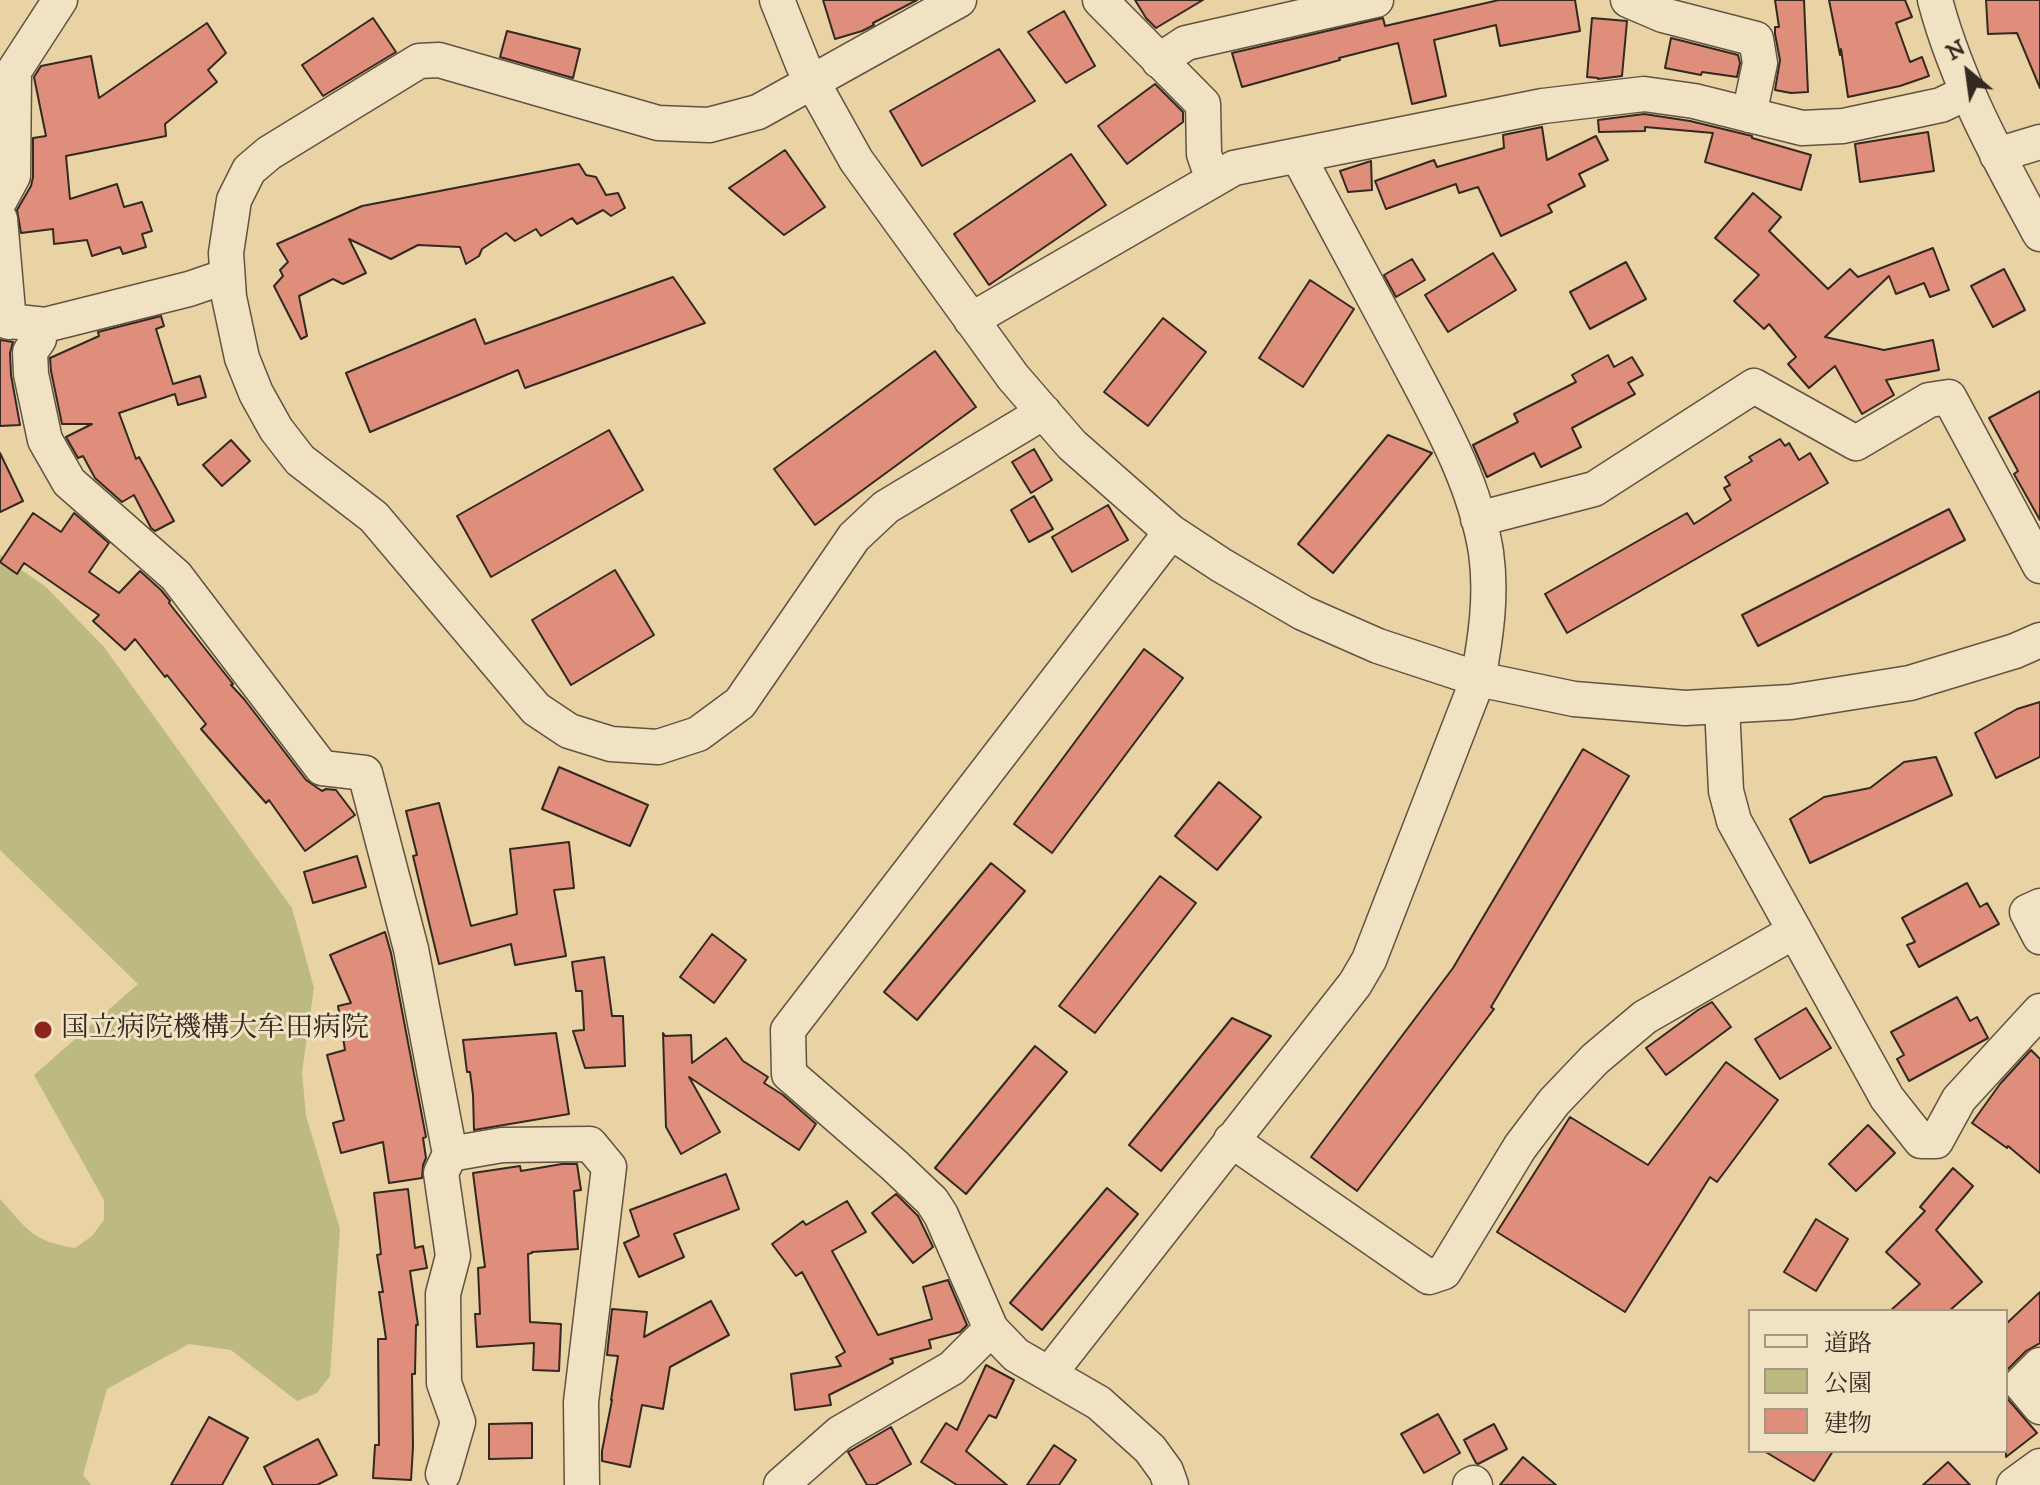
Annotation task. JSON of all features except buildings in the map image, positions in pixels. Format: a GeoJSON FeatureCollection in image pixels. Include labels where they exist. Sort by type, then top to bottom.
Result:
{"type":"FeatureCollection","features":[{"type":"Feature","properties":{"kind":"street"},"geometry":{"type":"LineString","coordinates":[[0,200],[13,176],[14,71],[60,0]]}},
{"type":"Feature","properties":{"kind":"street"},"geometry":{"type":"LineString","coordinates":[[777,0],[803,65],[856,160],[1013,377],[1072,445],[1171,532],[1303,613],[1378,646],[1478,679],[1574,699],[1685,708],[1791,702],[1910,683],[2015,651],[2040,640]]}},
{"type":"Feature","properties":{"kind":"street"},"geometry":{"type":"LineString","coordinates":[[959,0],[758,112],[709,125],[658,123],[439,60],[419,61],[269,153],[249,170],[234,200],[226,253],[229,297],[242,358],[256,393],[300,460],[374,517],[536,709],[569,731],[611,744],[658,747],[698,734],[740,703],[854,537],[886,507],[1044,412]]}},
{"type":"Feature","properties":{"kind":"street"},"geometry":{"type":"LineString","coordinates":[[1100,0],[1203,104],[1204,154],[1213,180]]}},
{"type":"Feature","properties":{"kind":"street"},"geometry":{"type":"LineString","coordinates":[[1159,61],[1186,43],[1376,0]]}},
{"type":"Feature","properties":{"kind":"street"},"geometry":{"type":"LineString","coordinates":[[1628,0],[1663,15],[1756,39],[1760,63],[1749,115]]}},
{"type":"Feature","properties":{"kind":"street"},"geometry":{"type":"LineString","coordinates":[[1935,0],[1945,38],[1968,92],[1997,155],[2040,234]]}},
{"type":"Feature","properties":{"kind":"street"},"geometry":{"type":"LineString","coordinates":[[971,320],[1234,168],[1543,106],[1644,94],[1694,101],[1802,128],[1843,126],[1941,105],[1968,92]]}},
{"type":"Feature","properties":{"kind":"street"},"geometry":{"type":"LineString","coordinates":[[1997,155],[2040,142]]}},
{"type":"Feature","properties":{"kind":"street"},"geometry":{"type":"LineString","coordinates":[[1049,1374],[1355,984],[1369,960],[1478,679],[1490,598],[1485,551],[1473,500],[1452,445],[1298,156]]}},
{"type":"Feature","properties":{"kind":"street"},"geometry":{"type":"LineString","coordinates":[[0,219],[4,321],[45,325],[189,289],[227,276]]}},
{"type":"Feature","properties":{"kind":"street"},"geometry":{"type":"LineString","coordinates":[[39,339],[30,352],[45,440],[69,482],[176,576],[322,768],[365,773],[411,949],[450,1154],[441,1173],[453,1256],[443,1294],[444,1383],[458,1422],[443,1474]]}},
{"type":"Feature","properties":{"kind":"street"},"geometry":{"type":"LineString","coordinates":[[1478,519],[1594,489],[1754,386],[1856,443],[1929,400],[1949,397],[2040,566]]}},
{"type":"Feature","properties":{"kind":"street"},"geometry":{"type":"LineString","coordinates":[[1171,532],[788,1030],[789,1074],[932,1201],[991,1329],[1016,1355],[1099,1403],[1150,1449],[1166,1471],[1171,1485]]}},
{"type":"Feature","properties":{"kind":"street"},"geometry":{"type":"LineString","coordinates":[[1722,706],[1726,791],[1734,821],[1887,1098],[1921,1141],[1936,1141],[1959,1099],[2040,1011]]}},
{"type":"Feature","properties":{"kind":"street"},"geometry":{"type":"LineString","coordinates":[[2040,906],[2027,912],[2040,937]]}},
{"type":"Feature","properties":{"kind":"street"},"geometry":{"type":"LineString","coordinates":[[1231,1140],[1429,1277],[1444,1272],[1520,1147],[1554,1102],[1595,1059],[1645,1017],[1795,931]]}},
{"type":"Feature","properties":{"kind":"street"},"geometry":{"type":"LineString","coordinates":[[450,1154],[502,1145],[590,1144],[609,1167],[581,1402],[582,1485]]}},
{"type":"Feature","properties":{"kind":"street"},"geometry":{"type":"LineString","coordinates":[[781,1485],[840,1433],[952,1368],[991,1329]]}},
{"type":"Feature","properties":{"kind":"street"},"geometry":{"type":"LineString","coordinates":[[2040,1365],[2021,1384],[2040,1407]]}},
{"type":"Feature","properties":{"kind":"street"},"geometry":{"type":"LineString","coordinates":[[2014,1485],[2040,1466]]}},
{"type":"Feature","properties":{"kind":"green space"},"geometry":{"type":"Polygon","coordinates":[[[0,555],[46,587],[104,647],[292,908],[314,988],[302,1072],[306,1116],[340,1229],[330,1376],[317,1393],[297,1401],[231,1350],[189,1344],[107,1389],[83,1475],[91,1485],[0,1485],[0,1199],[17,1219],[40,1238],[75,1248],[92,1236],[104,1220],[104,1200],[34,1075],[138,984],[0,850],[0,555]]]}},
{"type":"Feature","properties":{"kind":"place","name":"国立病院機構大牟田病院"},"geometry":{"type":"Point","coordinates":[43,1030]}}]}
